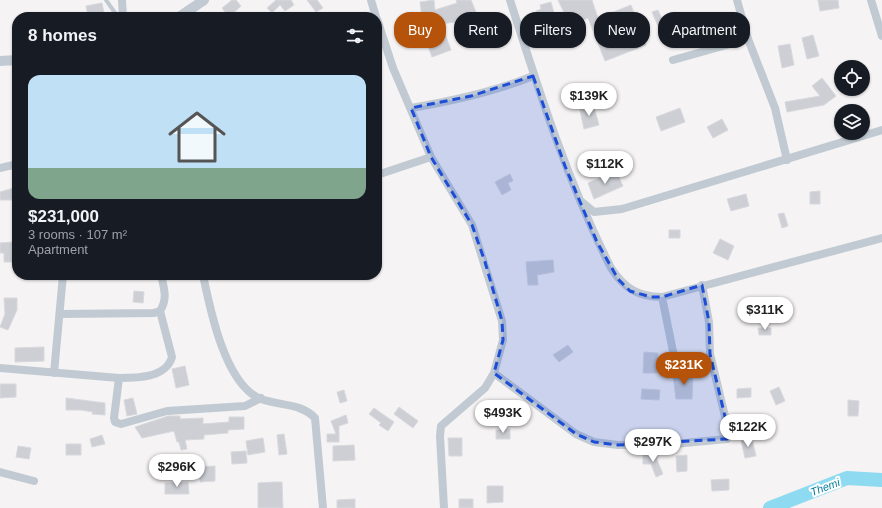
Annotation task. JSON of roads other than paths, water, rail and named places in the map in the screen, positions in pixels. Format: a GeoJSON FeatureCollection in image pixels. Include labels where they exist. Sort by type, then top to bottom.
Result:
{"type":"FeatureCollection","features":[{"type":"Feature","properties":{"kind":"street"},"geometry":{"type":"LineString","coordinates":[[122,0],[123,12]]}},
{"type":"Feature","properties":{"kind":"street"},"geometry":{"type":"LineString","coordinates":[[186,12],[204,0]]}},
{"type":"Feature","properties":{"kind":"street"},"geometry":{"type":"LineString","coordinates":[[371,0],[375,12]]}},
{"type":"Feature","properties":{"kind":"street"},"geometry":{"type":"LineString","coordinates":[[512,0],[533,76],[565,166],[597,242],[618,279],[630,291],[637,294],[662,297],[882,238]]}},
{"type":"Feature","properties":{"kind":"street"},"geometry":{"type":"LineString","coordinates":[[737,0],[740,12]]}},
{"type":"Feature","properties":{"kind":"street"},"geometry":{"type":"LineString","coordinates":[[871,0],[882,36]]}},
{"type":"Feature","properties":{"kind":"street"},"geometry":{"type":"LineString","coordinates":[[382,34],[393,68],[431,156],[467,214],[485,262],[502,320],[503,340],[494,373],[485,388],[441,426],[442,507]]}},
{"type":"Feature","properties":{"kind":"street"},"geometry":{"type":"LineString","coordinates":[[750,45],[775,108],[787,160]]}},
{"type":"Feature","properties":{"kind":"street"},"geometry":{"type":"LineString","coordinates":[[673,60],[718,48]]}},
{"type":"Feature","properties":{"kind":"street"},"geometry":{"type":"LineString","coordinates":[[0,61],[12,60]]}},
{"type":"Feature","properties":{"kind":"street"},"geometry":{"type":"LineString","coordinates":[[410,108],[478,94],[510,85],[533,76]]}},
{"type":"Feature","properties":{"kind":"street"},"geometry":{"type":"LineString","coordinates":[[581,201],[594,212],[622,209],[882,130]]}},
{"type":"Feature","properties":{"kind":"street"},"geometry":{"type":"LineString","coordinates":[[382,173],[431,156]]}},
{"type":"Feature","properties":{"kind":"street"},"geometry":{"type":"LineString","coordinates":[[0,168],[12,165]]}},
{"type":"Feature","properties":{"kind":"street"},"geometry":{"type":"LineString","coordinates":[[54,373],[63,280]]}},
{"type":"Feature","properties":{"kind":"street"},"geometry":{"type":"LineString","coordinates":[[0,368],[118,378],[151,374],[164,370],[170,365],[172,357],[160,311],[165,294],[161,280]]}},
{"type":"Feature","properties":{"kind":"street"},"geometry":{"type":"LineString","coordinates":[[204,280],[212,321],[223,349],[234,370],[248,391],[261,398],[303,408],[315,418],[323,508]]}},
{"type":"Feature","properties":{"kind":"street"},"geometry":{"type":"LineString","coordinates":[[494,373],[565,426],[594,442],[618,445],[674,444],[727,439],[729,433],[709,344],[709,322],[702,286]]}},
{"type":"Feature","properties":{"kind":"street"},"geometry":{"type":"LineString","coordinates":[[662,297],[677,371]]}},
{"type":"Feature","properties":{"kind":"street"},"geometry":{"type":"LineString","coordinates":[[60,314],[148,314],[160,311]]}},
{"type":"Feature","properties":{"kind":"street"},"geometry":{"type":"LineString","coordinates":[[118,378],[114,418],[116,422],[121,424],[168,411],[246,406],[261,398]]}},
{"type":"Feature","properties":{"kind":"street"},"geometry":{"type":"LineString","coordinates":[[0,472],[34,481]]}},
{"type":"Feature","properties":{"kind":"lane"},"geometry":{"type":"LineString","coordinates":[[106,0],[114,12]]}},
{"type":"Feature","properties":{"kind":"waterway","name":"Themi"},"geometry":{"type":"LineString","coordinates":[[770,508],[847,478],[882,480]]}}]}
